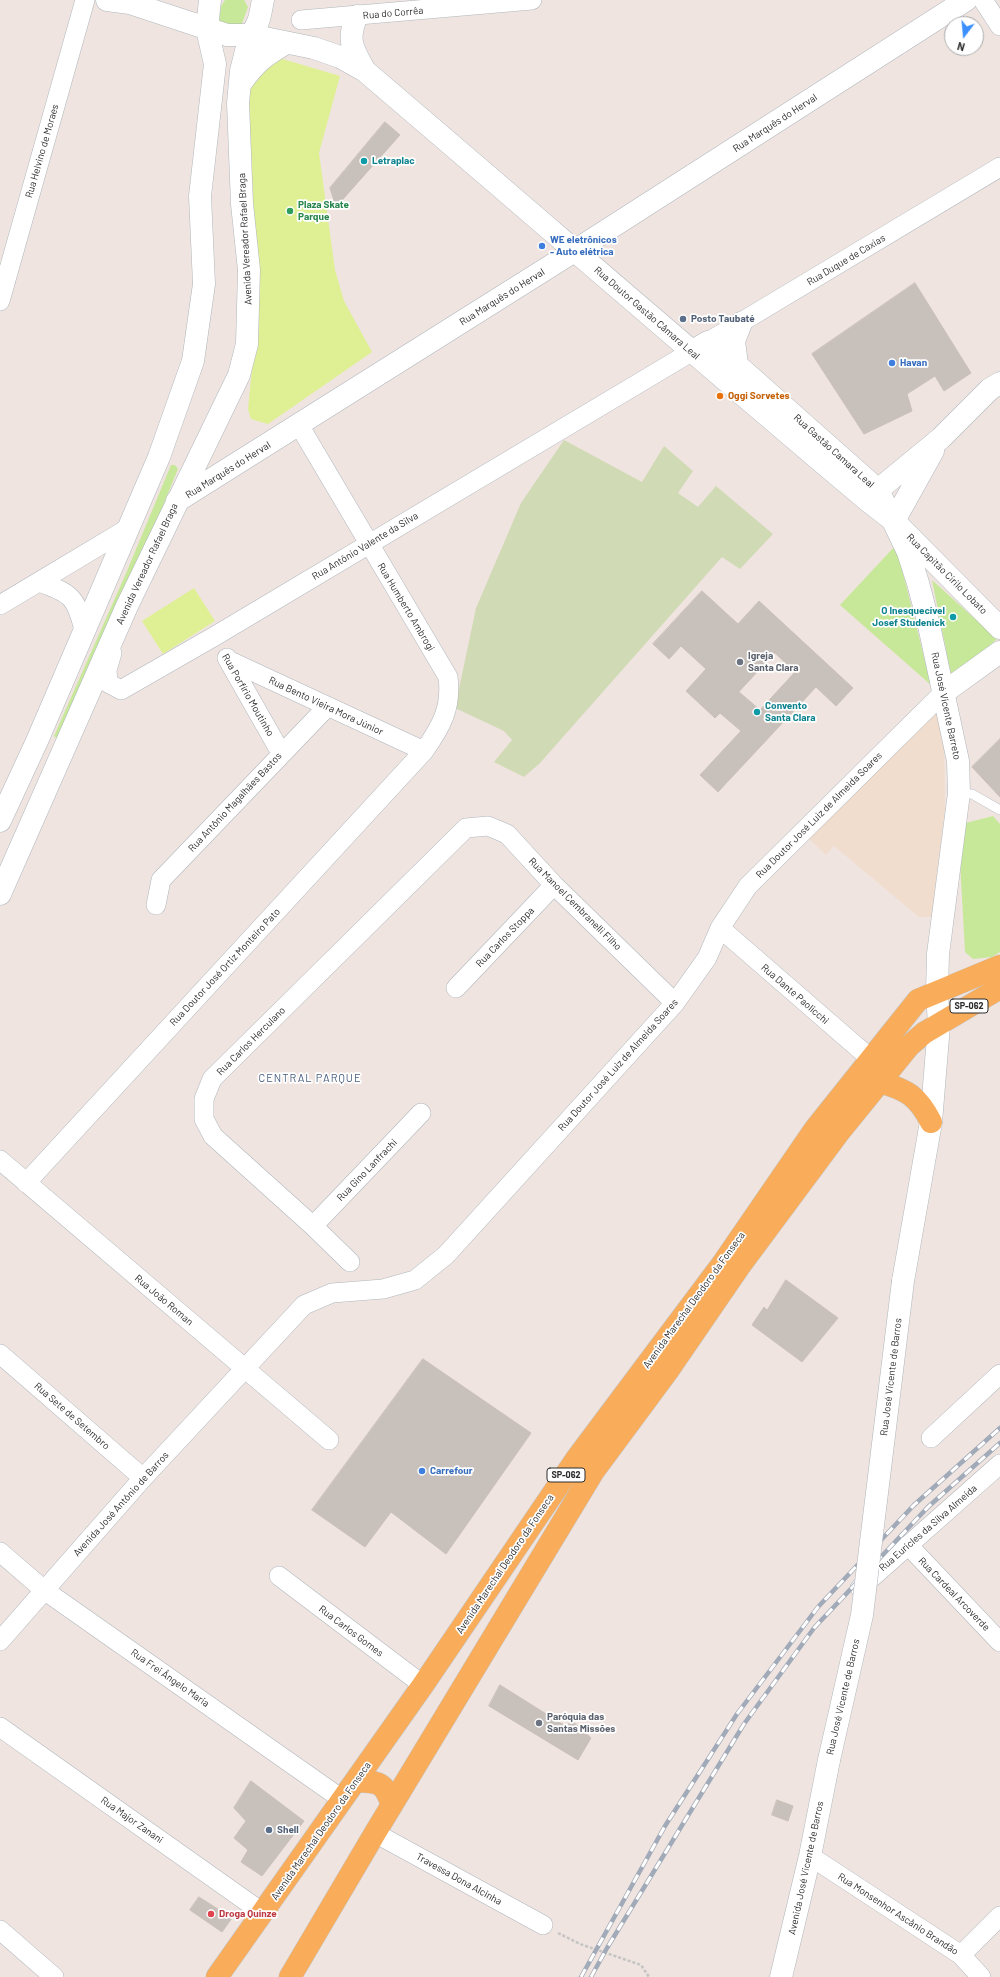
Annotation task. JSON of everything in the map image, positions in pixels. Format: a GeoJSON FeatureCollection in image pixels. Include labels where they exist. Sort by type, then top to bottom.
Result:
{"type":"FeatureCollection","features":[{"type":"Feature","properties":{"kind":"main road"},"geometry":{"type":"LineString","coordinates":[[107,0],[130,3],[161,0]]}},
{"type":"Feature","properties":{"kind":"main road"},"geometry":{"type":"LineString","coordinates":[[1,821],[159,457],[193,361],[204,284],[200,196],[215,64],[207,29],[210,0]]}},
{"type":"Feature","properties":{"kind":"main road","name":"Avenida Vereador Rafael Braga"},"geometry":{"type":"LineString","coordinates":[[0,894],[8,857],[190,473],[239,375],[247,344],[249,270],[238,132],[240,86],[241,71],[250,35],[257,27],[263,0]]}},
{"type":"Feature","properties":{"kind":"main road","name":"Rua Marquês do Herval"},"geometry":{"type":"LineString","coordinates":[[178,501],[576,250],[966,0]]}},
{"type":"Feature","properties":{"kind":"main road","name":"Rua Doutor Gastão Câmara Leal"},"geometry":{"type":"LineString","coordinates":[[130,3],[207,29],[228,34],[250,35],[314,48],[340,57],[365,71],[576,250],[700,347],[872,495]]}},
{"type":"Feature","properties":{"kind":"main road","name":"Rua Doutor Gastão Câmara Leal"},"geometry":{"type":"LineString","coordinates":[[358,16],[351,30],[352,49],[365,71]]}},
{"type":"Feature","properties":{"kind":"main road"},"geometry":{"type":"LineString","coordinates":[[240,86],[253,66],[264,56],[286,43]]}},
{"type":"Feature","properties":{"kind":"main road"},"geometry":{"type":"LineString","coordinates":[[736,365],[734,341],[741,323]]}},
{"type":"Feature","properties":{"kind":"main road","name":"Rua Gastão Camara Leal"},"geometry":{"type":"LineString","coordinates":[[700,347],[736,365],[872,495],[894,521]]}},
{"type":"Feature","properties":{"kind":"main road"},"geometry":{"type":"LineString","coordinates":[[872,495],[941,438],[990,389],[1000,383]]}},
{"type":"Feature","properties":{"kind":"main road"},"geometry":{"type":"LineString","coordinates":[[894,521],[941,438]]}},
{"type":"Feature","properties":{"kind":"main road"},"geometry":{"type":"LineString","coordinates":[[159,457],[170,456],[180,458],[186,464],[190,473]]}},
{"type":"Feature","properties":{"kind":"main road","name":"Rua Capitão Cirilo Lobato"},"geometry":{"type":"LineString","coordinates":[[894,521],[1000,628]]}},
{"type":"Feature","properties":{"kind":"main road","name":"Rua José Vicente Barreto"},"geometry":{"type":"LineString","coordinates":[[894,521],[908,552],[918,583],[928,621],[958,760],[959,793],[938,954],[937,992]]}},
{"type":"Feature","properties":{"kind":"main road"},"geometry":{"type":"LineString","coordinates":[[943,693],[1000,652]]}},
{"type":"Feature","properties":{"kind":"main road","name":"SP-062"},"geometry":{"type":"LineString","coordinates":[[937,992],[1000,966]]}},
{"type":"Feature","properties":{"kind":"main road","name":"SP-062"},"geometry":{"type":"LineString","coordinates":[[939,1025],[1000,988]]}},
{"type":"Feature","properties":{"kind":"main road","name":"Rua José Vicente de Barros"},"geometry":{"type":"LineString","coordinates":[[829,1760],[862,1615],[903,1281],[932,1122],[939,1025],[937,992]]}},
{"type":"Feature","properties":{"kind":"main road","name":"Avenida Marechal Deodoro da Fonseca"},"geometry":{"type":"LineString","coordinates":[[217,1977],[423,1685],[577,1458],[723,1262],[815,1129],[918,1000],[937,992]]}},
{"type":"Feature","properties":{"kind":"main road","name":"Avenida Marechal Deodoro da Fonseca"},"geometry":{"type":"LineString","coordinates":[[290,1977],[375,1833],[593,1472],[667,1372],[739,1267],[840,1131],[909,1046],[924,1033],[939,1025]]}},
{"type":"Feature","properties":{"kind":"main road"},"geometry":{"type":"LineString","coordinates":[[871,1060],[880,1082],[906,1091],[915,1097],[924,1107],[932,1122]]}},
{"type":"Feature","properties":{"kind":"main road"},"geometry":{"type":"LineString","coordinates":[[490,1587],[502,1593],[506,1599],[505,1617]]}},
{"type":"Feature","properties":{"kind":"main road","name":"Avenida José Vicente de Barros"},"geometry":{"type":"LineString","coordinates":[[781,1977],[810,1856],[829,1760]]}},
{"type":"Feature","properties":{"kind":"main road"},"geometry":{"type":"LineString","coordinates":[[356,1781],[373,1782],[382,1785],[386,1790],[392,1805]]}},
{"type":"Feature","properties":{"kind":"street","name":"Rua Helvino de Moraes"},"geometry":{"type":"LineString","coordinates":[[0,301],[84,0]]}},
{"type":"Feature","properties":{"kind":"street","name":"Rua do Corrêa"},"geometry":{"type":"LineString","coordinates":[[302,20],[532,0]]}},
{"type":"Feature","properties":{"kind":"street"},"geometry":{"type":"LineString","coordinates":[[983,0],[1000,26]]}},
{"type":"Feature","properties":{"kind":"street","name":"Rua Duque de Caxias"},"geometry":{"type":"LineString","coordinates":[[700,347],[1000,166]]}},
{"type":"Feature","properties":{"kind":"street","name":"Rua Antônio Valente da Silva"},"geometry":{"type":"LineString","coordinates":[[127,606],[107,670],[108,683],[121,690],[215,636],[700,347]]}},
{"type":"Feature","properties":{"kind":"street","name":"Rua Humberto Ambrogi"},"geometry":{"type":"LineString","coordinates":[[299,425],[448,677],[450,700],[438,731],[424,751]]}},
{"type":"Feature","properties":{"kind":"street"},"geometry":{"type":"LineString","coordinates":[[0,605],[127,529]]}},
{"type":"Feature","properties":{"kind":"street"},"geometry":{"type":"LineString","coordinates":[[39,582],[57,588],[70,596],[78,607],[84,630]]}},
{"type":"Feature","properties":{"kind":"street","name":"Rua Porfírio Moutinho"},"geometry":{"type":"LineString","coordinates":[[215,636],[281,753]]}},
{"type":"Feature","properties":{"kind":"street","name":"Rua Bento Vieira Mora Júnior"},"geometry":{"type":"LineString","coordinates":[[228,660],[326,707],[424,751]]}},
{"type":"Feature","properties":{"kind":"street","name":"Rua Doutor José Luiz de Almeida Soares"},"geometry":{"type":"LineString","coordinates":[[246,1370],[304,1305],[332,1293],[383,1289],[415,1280],[446,1255],[675,1003],[707,958],[720,928],[748,886],[943,693]]}},
{"type":"Feature","properties":{"kind":"street","name":"Rua Antônio Magalhães Bastos"},"geometry":{"type":"LineString","coordinates":[[156,905],[161,880],[326,707]]}},
{"type":"Feature","properties":{"kind":"street","name":"Rua Doutor José Ortiz Monteiro Pato"},"geometry":{"type":"LineString","coordinates":[[26,1183],[424,751]]}},
{"type":"Feature","properties":{"kind":"street","name":"Rua Manoel Cembranelli Filho"},"geometry":{"type":"LineString","coordinates":[[466,828],[488,826],[507,834],[554,885],[675,1003]]}},
{"type":"Feature","properties":{"kind":"street","name":"Rua Carlos Herculano"},"geometry":{"type":"LineString","coordinates":[[350,1262],[313,1226],[213,1136],[204,1119],[204,1099],[212,1079],[466,828]]}},
{"type":"Feature","properties":{"kind":"street","name":"Rua Carlos Stoppa"},"geometry":{"type":"LineString","coordinates":[[456,988],[554,885]]}},
{"type":"Feature","properties":{"kind":"street","name":"Rua Dante Paolicchi"},"geometry":{"type":"LineString","coordinates":[[720,928],[871,1060]]}},
{"type":"Feature","properties":{"kind":"street","name":"Rua Gino Lanfrachi"},"geometry":{"type":"LineString","coordinates":[[313,1226],[421,1114]]}},
{"type":"Feature","properties":{"kind":"street","name":"Rua João Roman"},"geometry":{"type":"LineString","coordinates":[[0,1160],[329,1440]]}},
{"type":"Feature","properties":{"kind":"street","name":"Rua Sete de Setembro"},"geometry":{"type":"LineString","coordinates":[[0,1354],[143,1478]]}},
{"type":"Feature","properties":{"kind":"street","name":"Avenida José Antônio de Barros"},"geometry":{"type":"LineString","coordinates":[[0,1641],[143,1478],[246,1370]]}},
{"type":"Feature","properties":{"kind":"street"},"geometry":{"type":"LineString","coordinates":[[931,1438],[1000,1374]]}},
{"type":"Feature","properties":{"kind":"street","name":"Rua Euricles da Silva Almeida"},"geometry":{"type":"LineString","coordinates":[[856,1592],[1000,1464]]}},
{"type":"Feature","properties":{"kind":"street","name":"Rua Cardeal Arcoverde"},"geometry":{"type":"LineString","coordinates":[[908,1545],[1000,1642]]}},
{"type":"Feature","properties":{"kind":"street","name":"Rua Frei Ângelo Maria"},"geometry":{"type":"LineString","coordinates":[[0,1552],[44,1590],[343,1800]]}},
{"type":"Feature","properties":{"kind":"street","name":"Rua Carlos Gomes"},"geometry":{"type":"LineString","coordinates":[[279,1576],[423,1685]]}},
{"type":"Feature","properties":{"kind":"street","name":"Rua Major Zanani"},"geometry":{"type":"LineString","coordinates":[[0,1726],[263,1913]]}},
{"type":"Feature","properties":{"kind":"street","name":"Travessa Dona Alcinha"},"geometry":{"type":"LineString","coordinates":[[375,1833],[543,1925]]}},
{"type":"Feature","properties":{"kind":"street","name":"Rua Monsenhor Ascânio Brandão"},"geometry":{"type":"LineString","coordinates":[[810,1856],[961,1955],[981,1977]]}},
{"type":"Feature","properties":{"kind":"street"},"geometry":{"type":"LineString","coordinates":[[961,1955],[1000,1916]]}},
{"type":"Feature","properties":{"kind":"street"},"geometry":{"type":"LineString","coordinates":[[0,1930],[54,1977]]}},
{"type":"Feature","properties":{"kind":"lane"},"geometry":{"type":"LineString","coordinates":[[959,793],[972,794],[1000,810]]}},
{"type":"Feature","properties":{"kind":"path"},"geometry":{"type":"LineString","coordinates":[[543,1925],[580,1944],[641,1965],[649,1977]]}},
{"type":"Feature","properties":{"kind":"shaded area"},"geometry":{"type":"Polygon","coordinates":[[[935,706],[944,743],[945,809],[932,917],[919,917],[834,846],[826,855],[804,834],[935,706]]]}},
{"type":"Feature","properties":{"kind":"green space"},"geometry":{"type":"Polygon","coordinates":[[[225,0],[244,0],[248,7],[241,26],[227,29],[219,20],[221,6],[225,0]]]}},
{"type":"Feature","properties":{"kind":"green space","name":"Plaza Skate Parque"},"geometry":{"type":"Polygon","coordinates":[[[276,57],[340,76],[319,153],[335,270],[344,301],[372,352],[268,424],[251,419],[248,409],[258,309],[248,92],[254,75],[276,57]]]}},
{"type":"Feature","properties":{"kind":"green space"},"geometry":{"type":"Polygon","coordinates":[[[564,440],[642,482],[664,446],[693,471],[678,493],[698,507],[716,486],[773,534],[740,569],[722,557],[540,763],[524,777],[494,762],[512,740],[504,731],[455,708],[476,608],[521,503],[564,440]]]}},
{"type":"Feature","properties":{"kind":"green space"},"geometry":{"type":"Polygon","coordinates":[[[171,465],[175,465],[178,469],[120,610],[58,740],[54,736],[127,571],[171,465]]]}},
{"type":"Feature","properties":{"kind":"green space"},"geometry":{"type":"Polygon","coordinates":[[[896,545],[931,685],[840,605],[896,545]]]}},
{"type":"Feature","properties":{"kind":"green space"},"geometry":{"type":"Polygon","coordinates":[[[932,580],[997,639],[952,679],[932,580]]]}},
{"type":"Feature","properties":{"kind":"green space"},"geometry":{"type":"Polygon","coordinates":[[[194,588],[215,621],[163,654],[142,621],[194,588]]]}},
{"type":"Feature","properties":{"kind":"green space"},"geometry":{"type":"Polygon","coordinates":[[[993,816],[1000,824],[1000,952],[992,957],[973,959],[965,952],[958,825],[993,816]]]}},
{"type":"Feature","properties":{"kind":"building","name":"Letraplac"},"geometry":{"type":"Polygon","coordinates":[[[385,122],[400,135],[336,207],[330,188],[385,122]]]}},
{"type":"Feature","properties":{"kind":"building","name":"Havan"},"geometry":{"type":"Polygon","coordinates":[[[915,283],[971,373],[944,391],[935,376],[907,394],[912,411],[864,434],[812,354],[915,283]]]}},
{"type":"Feature","properties":{"kind":"building"},"geometry":{"type":"Polygon","coordinates":[[[702,591],[738,624],[759,601],[853,688],[836,706],[816,687],[718,792],[700,775],[741,731],[720,713],[715,718],[686,691],[706,669],[681,646],[669,659],[653,644],[702,591]],[[775,653],[739,692],[760,710],[795,672],[775,653]]]}},
{"type":"Feature","properties":{"kind":"building"},"geometry":{"type":"Polygon","coordinates":[[[1000,739],[1000,797],[972,767],[1000,739]]]}},
{"type":"Feature","properties":{"kind":"building"},"geometry":{"type":"Polygon","coordinates":[[[786,1280],[838,1318],[802,1362],[752,1325],[764,1307],[767,1310],[786,1280]]]}},
{"type":"Feature","properties":{"kind":"building","name":"Carrefour"},"geometry":{"type":"Polygon","coordinates":[[[423,1359],[531,1433],[446,1554],[391,1512],[365,1547],[312,1510],[423,1359]]]}},
{"type":"Feature","properties":{"kind":"building","name":"Paróquia das Santas Missões"},"geometry":{"type":"Polygon","coordinates":[[[500,1685],[567,1727],[571,1720],[591,1738],[578,1760],[489,1706],[500,1685]]]}},
{"type":"Feature","properties":{"kind":"building","name":"Shell"},"geometry":{"type":"Polygon","coordinates":[[[251,1781],[304,1821],[262,1876],[241,1862],[248,1850],[234,1838],[246,1821],[234,1808],[251,1781]]]}},
{"type":"Feature","properties":{"kind":"building"},"geometry":{"type":"Polygon","coordinates":[[[777,1800],[793,1806],[788,1821],[772,1815],[777,1800]]]}},
{"type":"Feature","properties":{"kind":"building","name":"Droga Quinze"},"geometry":{"type":"Polygon","coordinates":[[[199,1897],[232,1918],[222,1932],[190,1910],[199,1897]]]}},
{"type":"Feature","properties":{"kind":"railway"},"geometry":{"type":"LineString","coordinates":[[581,1977],[665,1826],[737,1714],[818,1607],[914,1505],[1000,1428]]}},
{"type":"Feature","properties":{"kind":"railway"},"geometry":{"type":"LineString","coordinates":[[591,1977],[607,1948],[744,1724],[814,1628],[928,1507],[1000,1443]]}},
{"type":"Feature","properties":{"kind":"place","name":"Letraplac"},"geometry":{"type":"Point","coordinates":[364,161]}},
{"type":"Feature","properties":{"kind":"place","name":"Plaza Skate Parque"},"geometry":{"type":"Point","coordinates":[290,211]}},
{"type":"Feature","properties":{"kind":"place","name":"WE eletrônicos - Auto elétrica"},"geometry":{"type":"Point","coordinates":[542,246]}},
{"type":"Feature","properties":{"kind":"place","name":"Posto Taubaté"},"geometry":{"type":"Point","coordinates":[683,319]}},
{"type":"Feature","properties":{"kind":"place","name":"Havan"},"geometry":{"type":"Point","coordinates":[892,363]}},
{"type":"Feature","properties":{"kind":"place","name":"Oggi Sorvetes"},"geometry":{"type":"Point","coordinates":[720,396]}},
{"type":"Feature","properties":{"kind":"place","name":"O Inesquecível Josef Studenick"},"geometry":{"type":"Point","coordinates":[953,617]}},
{"type":"Feature","properties":{"kind":"place","name":"Igreja Santa Clara"},"geometry":{"type":"Point","coordinates":[740,662]}},
{"type":"Feature","properties":{"kind":"place","name":"Convento Santa Clara"},"geometry":{"type":"Point","coordinates":[757,712]}},
{"type":"Feature","properties":{"kind":"place","name":"Carrefour"},"geometry":{"type":"Point","coordinates":[422,1471]}},
{"type":"Feature","properties":{"kind":"place","name":"Paróquia das Santas Missões"},"geometry":{"type":"Point","coordinates":[539,1723]}},
{"type":"Feature","properties":{"kind":"place","name":"Shell"},"geometry":{"type":"Point","coordinates":[269,1830]}},
{"type":"Feature","properties":{"kind":"place","name":"Droga Quinze"},"geometry":{"type":"Point","coordinates":[211,1914]}},
{"type":"Feature","properties":{"kind":"district","name":"CENTRAL PARQUE"},"geometry":{"type":"Point","coordinates":[310,1078]}}]}
